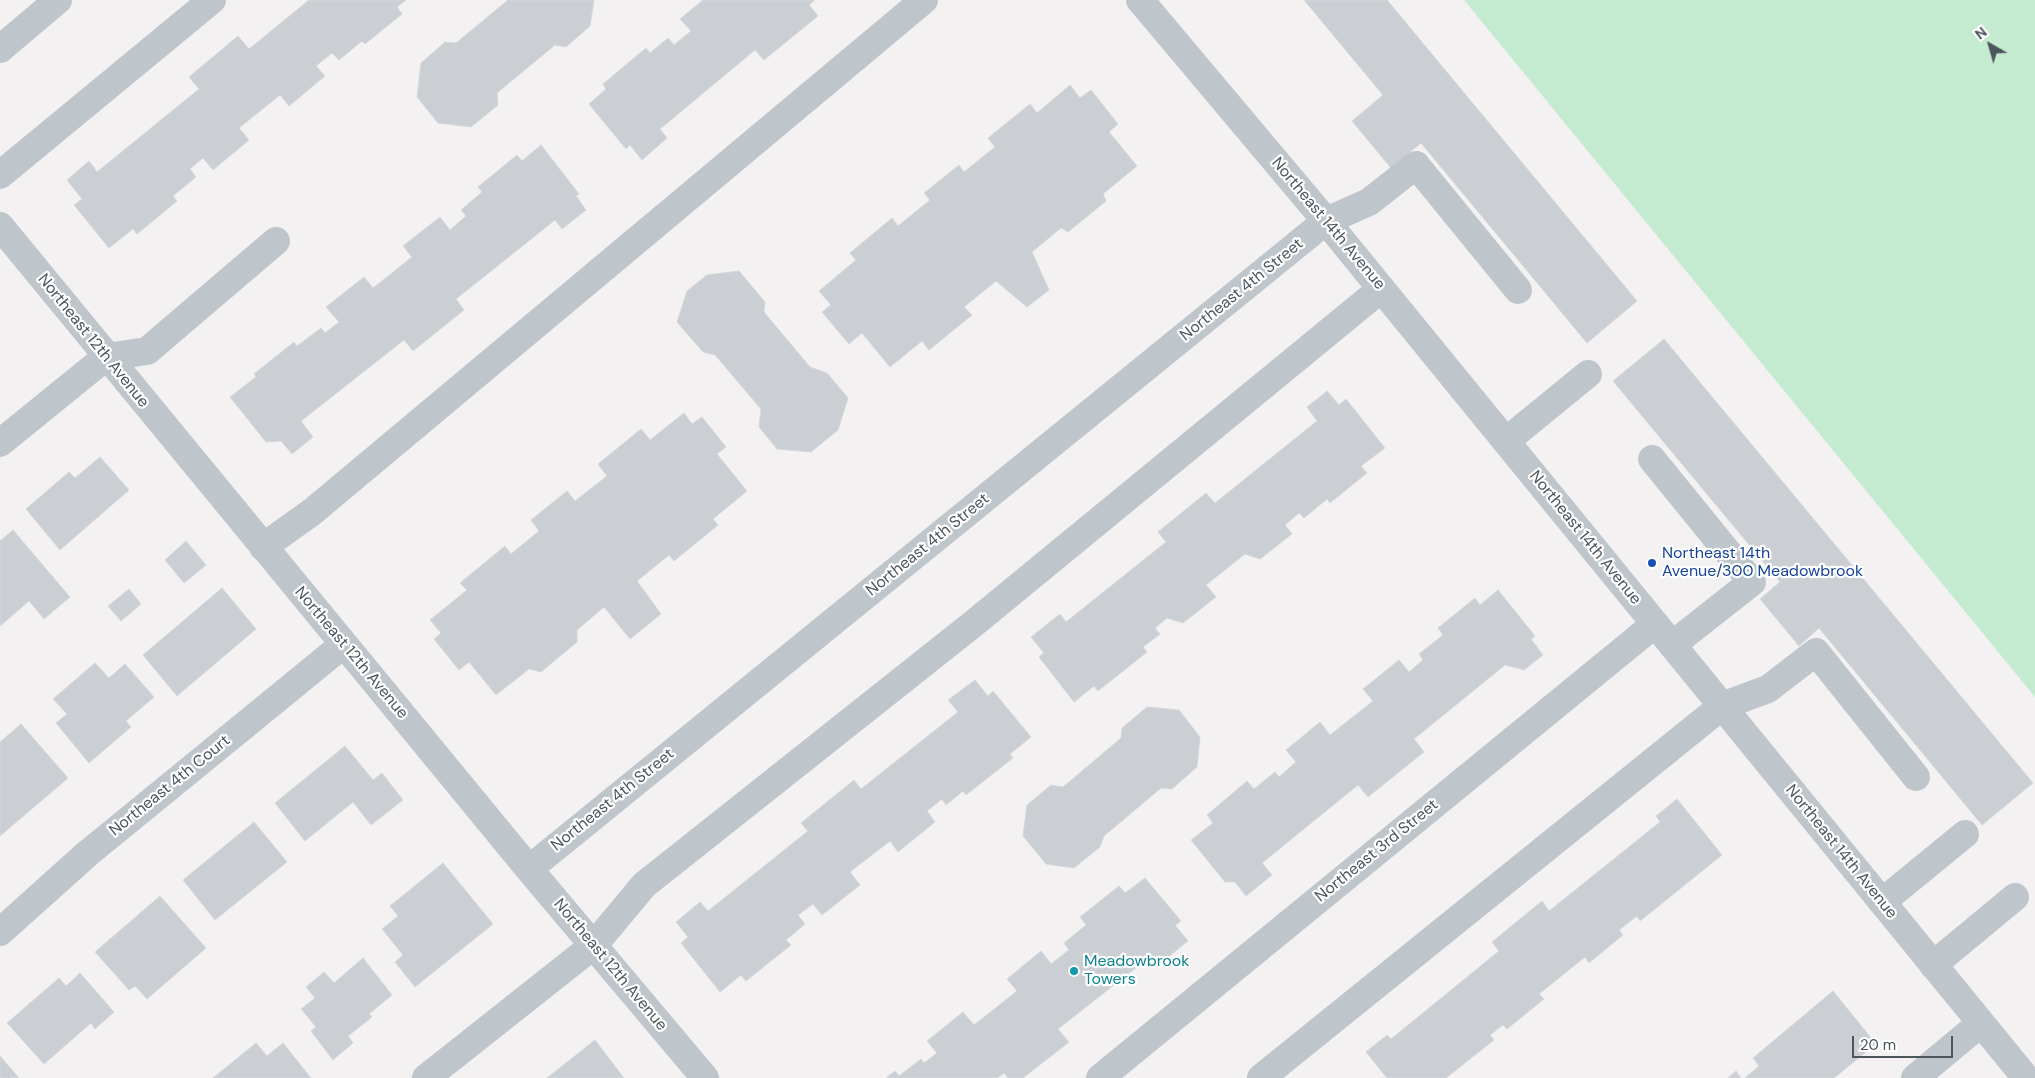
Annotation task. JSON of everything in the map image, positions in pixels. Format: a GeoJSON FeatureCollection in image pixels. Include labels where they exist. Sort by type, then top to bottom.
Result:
{"type":"FeatureCollection","features":[{"type":"Feature","properties":{"kind":"street"},"geometry":{"type":"LineString","coordinates":[[0,49],[58,0]]}},
{"type":"Feature","properties":{"kind":"street"},"geometry":{"type":"LineString","coordinates":[[0,175],[212,0]]}},
{"type":"Feature","properties":{"kind":"street"},"geometry":{"type":"LineString","coordinates":[[263,547],[312,512],[924,0]]}},
{"type":"Feature","properties":{"kind":"street","name":"Northeast 14th Avenue"},"geometry":{"type":"LineString","coordinates":[[1140,0],[1382,289],[2026,1078]]}},
{"type":"Feature","properties":{"kind":"street","name":"Northeast 4th Street"},"geometry":{"type":"LineString","coordinates":[[529,869],[1326,221],[1369,202],[1416,165],[1518,290]]}},
{"type":"Feature","properties":{"kind":"street","name":"Northeast 12th Avenue"},"geometry":{"type":"LineString","coordinates":[[0,226],[529,869],[704,1078]]}},
{"type":"Feature","properties":{"kind":"street"},"geometry":{"type":"LineString","coordinates":[[0,443],[106,357],[148,351],[276,241]]}},
{"type":"Feature","properties":{"kind":"street"},"geometry":{"type":"LineString","coordinates":[[426,1078],[594,945],[644,885],[973,624],[1382,289]]}},
{"type":"Feature","properties":{"kind":"street"},"geometry":{"type":"LineString","coordinates":[[1506,441],[1588,374]]}},
{"type":"Feature","properties":{"kind":"street"},"geometry":{"type":"LineString","coordinates":[[1652,459],[1752,582],[1672,645]]}},
{"type":"Feature","properties":{"kind":"street","name":"Northeast 3rd Street"},"geometry":{"type":"LineString","coordinates":[[1100,1078],[1655,624]]}},
{"type":"Feature","properties":{"kind":"street","name":"Northeast 4th Court"},"geometry":{"type":"LineString","coordinates":[[0,932],[87,854],[344,644]]}},
{"type":"Feature","properties":{"kind":"street"},"geometry":{"type":"LineString","coordinates":[[1261,1078],[1722,706],[1768,689],[1816,652],[1916,778]]}},
{"type":"Feature","properties":{"kind":"street"},"geometry":{"type":"LineString","coordinates":[[1882,902],[1965,834]]}},
{"type":"Feature","properties":{"kind":"street"},"geometry":{"type":"LineString","coordinates":[[1933,965],[2015,897]]}},
{"type":"Feature","properties":{"kind":"street"},"geometry":{"type":"LineString","coordinates":[[1915,1078],[1981,1023]]}},
{"type":"Feature","properties":{"kind":"green space"},"geometry":{"type":"Polygon","coordinates":[[[1464,0],[2035,0],[2035,697],[1464,0]]]}},
{"type":"Feature","properties":{"kind":"building"},"geometry":{"type":"Polygon","coordinates":[[[309,0],[406,0],[397,7],[402,14],[365,44],[362,41],[339,60],[332,53],[316,66],[325,76],[289,106],[280,95],[239,128],[249,140],[213,170],[203,158],[190,169],[196,177],[173,196],[177,201],[137,234],[133,229],[109,248],[74,205],[82,199],[67,180],[89,161],[97,172],[199,89],[189,77],[238,36],[249,49],[309,0]]]}},
{"type":"Feature","properties":{"kind":"building"},"geometry":{"type":"Polygon","coordinates":[[[508,0],[594,0],[590,26],[566,47],[555,45],[497,93],[498,105],[471,127],[438,123],[417,97],[421,63],[445,42],[456,43],[508,0]]]}},
{"type":"Feature","properties":{"kind":"building"},"geometry":{"type":"Polygon","coordinates":[[[703,0],[815,0],[809,5],[818,16],[764,60],[755,50],[660,129],[667,138],[642,160],[630,145],[626,149],[589,104],[606,89],[603,84],[646,48],[650,53],[668,38],[674,45],[691,31],[680,19],[703,0]]]}},
{"type":"Feature","properties":{"kind":"building"},"geometry":{"type":"Polygon","coordinates":[[[1304,0],[1387,0],[1637,301],[1587,343],[1421,143],[1391,168],[1352,121],[1383,95],[1304,0]]]}},
{"type":"Feature","properties":{"kind":"building"},"geometry":{"type":"Polygon","coordinates":[[[1070,85],[1080,98],[1091,90],[1118,124],[1109,132],[1137,166],[1103,194],[1106,201],[1068,232],[1061,228],[1032,252],[1049,290],[1027,307],[996,281],[964,307],[972,315],[929,350],[922,341],[890,367],[862,333],[849,344],[822,312],[831,305],[819,291],[856,260],[850,253],[892,218],[898,226],[930,200],[924,193],[959,165],[964,172],[995,147],[988,138],[1030,104],[1037,113],[1070,85]]]}},
{"type":"Feature","properties":{"kind":"building"},"geometry":{"type":"Polygon","coordinates":[[[541,145],[579,194],[576,196],[586,210],[562,229],[555,220],[456,299],[464,310],[413,351],[404,340],[301,421],[313,437],[292,454],[281,441],[266,442],[230,397],[256,377],[254,374],[294,342],[297,346],[321,328],[325,333],[339,322],[326,307],[364,277],[373,288],[412,257],[403,246],[440,217],[450,230],[466,216],[461,210],[482,192],[478,187],[517,155],[522,161],[541,145]]]}},
{"type":"Feature","properties":{"kind":"building"},"geometry":{"type":"Polygon","coordinates":[[[739,271],[765,302],[764,312],[810,367],[827,373],[848,398],[838,430],[811,452],[777,449],[759,427],[761,409],[715,355],[703,352],[677,322],[687,291],[707,275],[739,271]]]}},
{"type":"Feature","properties":{"kind":"building"},"geometry":{"type":"Polygon","coordinates":[[[1664,339],[2033,783],[1982,825],[1819,628],[1799,646],[1760,599],[1780,582],[1613,381],[1664,339]]]}},
{"type":"Feature","properties":{"kind":"building"},"geometry":{"type":"Polygon","coordinates":[[[1327,391],[1339,405],[1346,399],[1385,448],[1361,466],[1367,473],[1330,503],[1327,499],[1304,518],[1299,513],[1285,525],[1292,534],[1260,559],[1245,554],[1206,585],[1216,597],[1183,623],[1167,618],[1155,628],[1160,634],[1143,647],[1147,652],[1098,691],[1094,686],[1074,702],[1039,657],[1044,653],[1031,637],[1060,614],[1066,622],[1166,542],[1158,532],[1206,493],[1215,503],[1317,421],[1307,407],[1327,391]]]}},
{"type":"Feature","properties":{"kind":"building"},"geometry":{"type":"Polygon","coordinates":[[[684,413],[692,424],[702,417],[726,447],[717,454],[747,491],[713,519],[718,525],[674,561],[669,555],[637,581],[661,614],[630,639],[604,607],[577,630],[577,642],[541,672],[529,669],[496,695],[469,662],[459,670],[434,639],[441,633],[430,620],[467,590],[460,583],[505,546],[511,554],[539,531],[531,520],[567,491],[575,501],[607,476],[598,464],[641,429],[650,440],[684,413]]]}},
{"type":"Feature","properties":{"kind":"building"},"geometry":{"type":"Polygon","coordinates":[[[100,457],[129,490],[60,550],[26,509],[69,472],[75,478],[100,457]]]}},
{"type":"Feature","properties":{"kind":"building"},"geometry":{"type":"Polygon","coordinates":[[[13,530],[70,597],[44,619],[29,601],[0,626],[0,541],[13,530]]]}},
{"type":"Feature","properties":{"kind":"building"},"geometry":{"type":"Polygon","coordinates":[[[186,541],[206,565],[184,583],[165,560],[186,541]]]}},
{"type":"Feature","properties":{"kind":"building"},"geometry":{"type":"Polygon","coordinates":[[[222,588],[256,629],[177,696],[143,655],[222,588]]]}},
{"type":"Feature","properties":{"kind":"building"},"geometry":{"type":"Polygon","coordinates":[[[129,589],[141,604],[121,621],[108,606],[129,589]]]}},
{"type":"Feature","properties":{"kind":"building"},"geometry":{"type":"Polygon","coordinates":[[[1498,590],[1535,636],[1531,639],[1543,655],[1524,670],[1505,665],[1414,739],[1424,752],[1368,797],[1358,785],[1262,863],[1272,875],[1246,896],[1235,882],[1225,882],[1191,840],[1213,823],[1207,815],[1247,781],[1254,789],[1275,772],[1279,777],[1296,762],[1286,750],[1320,722],[1330,735],[1373,701],[1363,689],[1399,660],[1409,672],[1423,660],[1419,654],[1443,635],[1438,628],[1475,598],[1480,605],[1498,590]]]}},
{"type":"Feature","properties":{"kind":"building"},"geometry":{"type":"Polygon","coordinates":[[[95,663],[109,678],[125,664],[154,697],[126,721],[131,727],[89,763],[56,723],[67,714],[53,699],[95,663]]]}},
{"type":"Feature","properties":{"kind":"building"},"geometry":{"type":"Polygon","coordinates":[[[975,680],[988,696],[993,691],[1031,737],[1010,754],[1013,758],[966,795],[963,791],[946,805],[942,799],[927,811],[935,822],[898,852],[890,841],[850,872],[860,885],[822,915],[813,904],[798,915],[805,924],[786,940],[791,945],[746,981],[741,975],[720,992],[681,943],[688,937],[676,922],[700,902],[708,911],[808,831],[801,823],[854,780],[861,789],[958,712],[948,700],[975,680]]]}},
{"type":"Feature","properties":{"kind":"building"},"geometry":{"type":"Polygon","coordinates":[[[1147,707],[1179,710],[1200,737],[1197,767],[1172,789],[1161,788],[1104,836],[1100,847],[1074,868],[1046,864],[1023,836],[1027,805],[1051,785],[1063,787],[1121,738],[1122,728],[1147,707]]]}},
{"type":"Feature","properties":{"kind":"building"},"geometry":{"type":"Polygon","coordinates":[[[21,724],[68,778],[0,836],[0,742],[21,724]]]}},
{"type":"Feature","properties":{"kind":"building"},"geometry":{"type":"Polygon","coordinates":[[[345,746],[373,780],[382,773],[403,800],[371,825],[353,802],[305,841],[275,803],[345,746]]]}},
{"type":"Feature","properties":{"kind":"building"},"geometry":{"type":"Polygon","coordinates":[[[1677,799],[1722,855],[1640,921],[1637,916],[1619,930],[1623,935],[1589,963],[1585,957],[1539,994],[1544,999],[1507,1029],[1503,1025],[1490,1035],[1494,1040],[1446,1078],[1387,1078],[1366,1052],[1387,1035],[1391,1039],[1499,951],[1492,942],[1542,901],[1549,911],[1660,822],[1656,816],[1677,799]]]}},
{"type":"Feature","properties":{"kind":"building"},"geometry":{"type":"Polygon","coordinates":[[[254,822],[287,862],[215,920],[183,880],[254,822]]]}},
{"type":"Feature","properties":{"kind":"building"},"geometry":{"type":"Polygon","coordinates":[[[443,863],[493,924],[415,987],[395,962],[403,955],[382,929],[398,916],[390,906],[443,863]]]}},
{"type":"Feature","properties":{"kind":"building","name":"Meadowbrook Towers"},"geometry":{"type":"Polygon","coordinates":[[[1145,878],[1181,921],[1175,925],[1188,941],[1167,958],[1151,956],[1058,1029],[1069,1042],[1023,1078],[1008,1078],[1004,1073],[997,1078],[886,1078],[895,1071],[899,1076],[921,1059],[924,1063],[937,1053],[927,1041],[963,1012],[974,1025],[1017,991],[1007,979],[1041,951],[1051,964],[1069,950],[1064,943],[1086,925],[1080,917],[1119,886],[1125,893],[1145,878]]]}},
{"type":"Feature","properties":{"kind":"building"},"geometry":{"type":"Polygon","coordinates":[[[160,896],[206,948],[147,999],[135,986],[129,990],[95,952],[160,896]]]}},
{"type":"Feature","properties":{"kind":"building"},"geometry":{"type":"Polygon","coordinates":[[[363,958],[392,995],[369,1014],[372,1017],[348,1036],[353,1043],[333,1060],[311,1031],[316,1027],[301,1009],[315,998],[306,987],[324,972],[334,983],[363,958]]]}},
{"type":"Feature","properties":{"kind":"building"},"geometry":{"type":"Polygon","coordinates":[[[80,973],[114,1012],[95,1029],[91,1023],[44,1064],[7,1023],[59,978],[66,986],[80,973]]]}},
{"type":"Feature","properties":{"kind":"building"},"geometry":{"type":"Polygon","coordinates":[[[1833,991],[1876,1044],[1834,1078],[1745,1078],[1759,1066],[1753,1058],[1833,991]]]}},
{"type":"Feature","properties":{"kind":"building"},"geometry":{"type":"Polygon","coordinates":[[[595,1040],[624,1078],[547,1078],[595,1040]]]}},
{"type":"Feature","properties":{"kind":"building"},"geometry":{"type":"Polygon","coordinates":[[[256,1043],[267,1056],[283,1043],[311,1078],[213,1078],[256,1043]]]}},
{"type":"Feature","properties":{"kind":"building"},"geometry":{"type":"Polygon","coordinates":[[[0,1056],[19,1078],[0,1078],[0,1056]]]}},
{"type":"Feature","properties":{"kind":"building"},"geometry":{"type":"Polygon","coordinates":[[[1736,1071],[1741,1078],[1728,1078],[1736,1071]]]}},
{"type":"Feature","properties":{"kind":"place","name":"Northeast 14th Avenue/300 Meadowbrook"},"geometry":{"type":"Point","coordinates":[1652,563]}},
{"type":"Feature","properties":{"kind":"place","name":"Meadowbrook Towers"},"geometry":{"type":"Point","coordinates":[1074,971]}}]}
